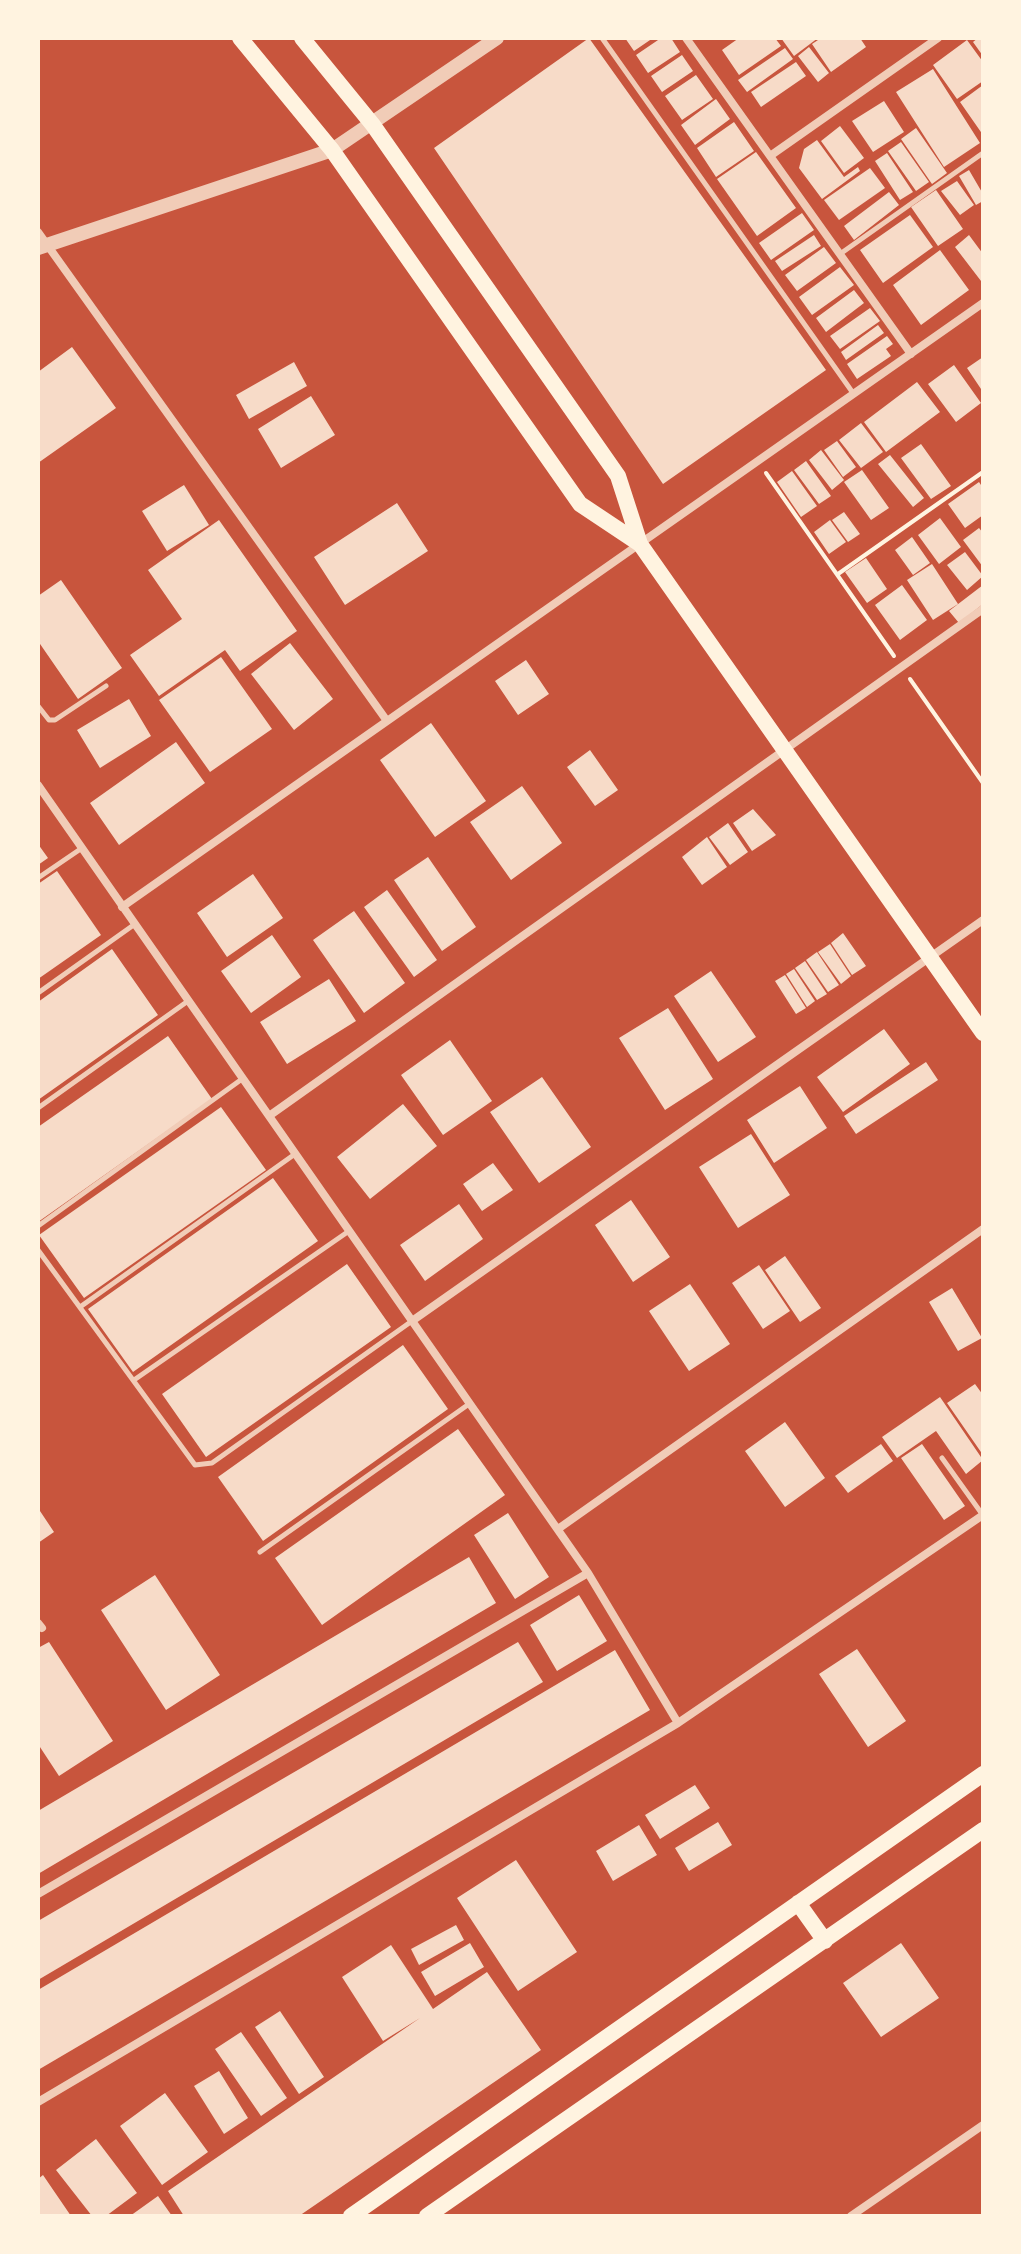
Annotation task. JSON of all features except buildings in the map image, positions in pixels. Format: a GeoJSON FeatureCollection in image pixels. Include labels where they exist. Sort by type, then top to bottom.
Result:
{"type":"FeatureCollection","features":[{"type":"Feature","properties":{"kind":"main road"},"geometry":{"type":"LineString","coordinates":[[240,38],[332,150],[580,504],[640,544]]}},
{"type":"Feature","properties":{"kind":"main road"},"geometry":{"type":"LineString","coordinates":[[302,38],[373,125],[618,476],[640,544],[983,1033]]}},
{"type":"Feature","properties":{"kind":"main road"},"geometry":{"type":"LineString","coordinates":[[351,2216],[983,1774]]}},
{"type":"Feature","properties":{"kind":"main road"},"geometry":{"type":"LineString","coordinates":[[427,2216],[983,1830]]}},
{"type":"Feature","properties":{"kind":"main road"},"geometry":{"type":"LineString","coordinates":[[798,1903],[825,1941]]}},
{"type":"Feature","properties":{"kind":"street"},"geometry":{"type":"LineString","coordinates":[[43,246],[332,150],[497,38]]}},
{"type":"Feature","properties":{"kind":"street"},"geometry":{"type":"LineString","coordinates":[[686,38],[911,354]]}},
{"type":"Feature","properties":{"kind":"street"},"geometry":{"type":"LineString","coordinates":[[770,156],[938,38]]}},
{"type":"Feature","properties":{"kind":"street"},"geometry":{"type":"LineString","coordinates":[[38,232],[43,246],[387,721]]}},
{"type":"Feature","properties":{"kind":"street"},"geometry":{"type":"LineString","coordinates":[[122,907],[983,303]]}},
{"type":"Feature","properties":{"kind":"street"},"geometry":{"type":"LineString","coordinates":[[269,1116],[983,609]]}},
{"type":"Feature","properties":{"kind":"street"},"geometry":{"type":"LineString","coordinates":[[38,785],[558,1529],[678,1723]]}},
{"type":"Feature","properties":{"kind":"street"},"geometry":{"type":"LineString","coordinates":[[412,1321],[983,920]]}},
{"type":"Feature","properties":{"kind":"street"},"geometry":{"type":"LineString","coordinates":[[558,1529],[983,1229]]}},
{"type":"Feature","properties":{"kind":"street"},"geometry":{"type":"LineString","coordinates":[[38,2102],[678,1723],[983,1515]]}},
{"type":"Feature","properties":{"kind":"street"},"geometry":{"type":"LineString","coordinates":[[38,1894],[588,1573]]}},
{"type":"Feature","properties":{"kind":"street"},"geometry":{"type":"LineString","coordinates":[[851,2216],[983,2125]]}},
{"type":"Feature","properties":{"kind":"lane"},"geometry":{"type":"LineString","coordinates":[[602,38],[854,393]]}},
{"type":"Feature","properties":{"kind":"lane"},"geometry":{"type":"LineString","coordinates":[[840,254],[983,153]]}},
{"type":"Feature","properties":{"kind":"lane"},"geometry":{"type":"LineString","coordinates":[[38,706],[49,720],[55,720],[106,686]]}},
{"type":"Feature","properties":{"kind":"lane"},"geometry":{"type":"LineString","coordinates":[[38,878],[82,848]]}},
{"type":"Feature","properties":{"kind":"lane"},"geometry":{"type":"LineString","coordinates":[[38,993],[135,924]]}},
{"type":"Feature","properties":{"kind":"lane"},"geometry":{"type":"LineString","coordinates":[[38,1108],[188,1001]]}},
{"type":"Feature","properties":{"kind":"lane"},"geometry":{"type":"LineString","coordinates":[[38,1226],[242,1079]]}},
{"type":"Feature","properties":{"kind":"lane"},"geometry":{"type":"LineString","coordinates":[[80,1307],[295,1154]]}},
{"type":"Feature","properties":{"kind":"lane"},"geometry":{"type":"LineString","coordinates":[[134,1380],[349,1231]]}},
{"type":"Feature","properties":{"kind":"lane"},"geometry":{"type":"LineString","coordinates":[[38,1250],[195,1465],[212,1463],[412,1321]]}},
{"type":"Feature","properties":{"kind":"lane"},"geometry":{"type":"LineString","coordinates":[[260,1552],[470,1403]]}},
{"type":"Feature","properties":{"kind":"lane"},"geometry":{"type":"LineString","coordinates":[[942,1458],[983,1515]]}},
{"type":"Feature","properties":{"kind":"path"},"geometry":{"type":"LineString","coordinates":[[758,461],[983,783]]}},
{"type":"Feature","properties":{"kind":"path"},"geometry":{"type":"LineString","coordinates":[[837,575],[983,472]]}},
{"type":"Feature","properties":{"kind":"path"},"geometry":{"type":"LineString","coordinates":[[976,773],[983,768]]}}]}
